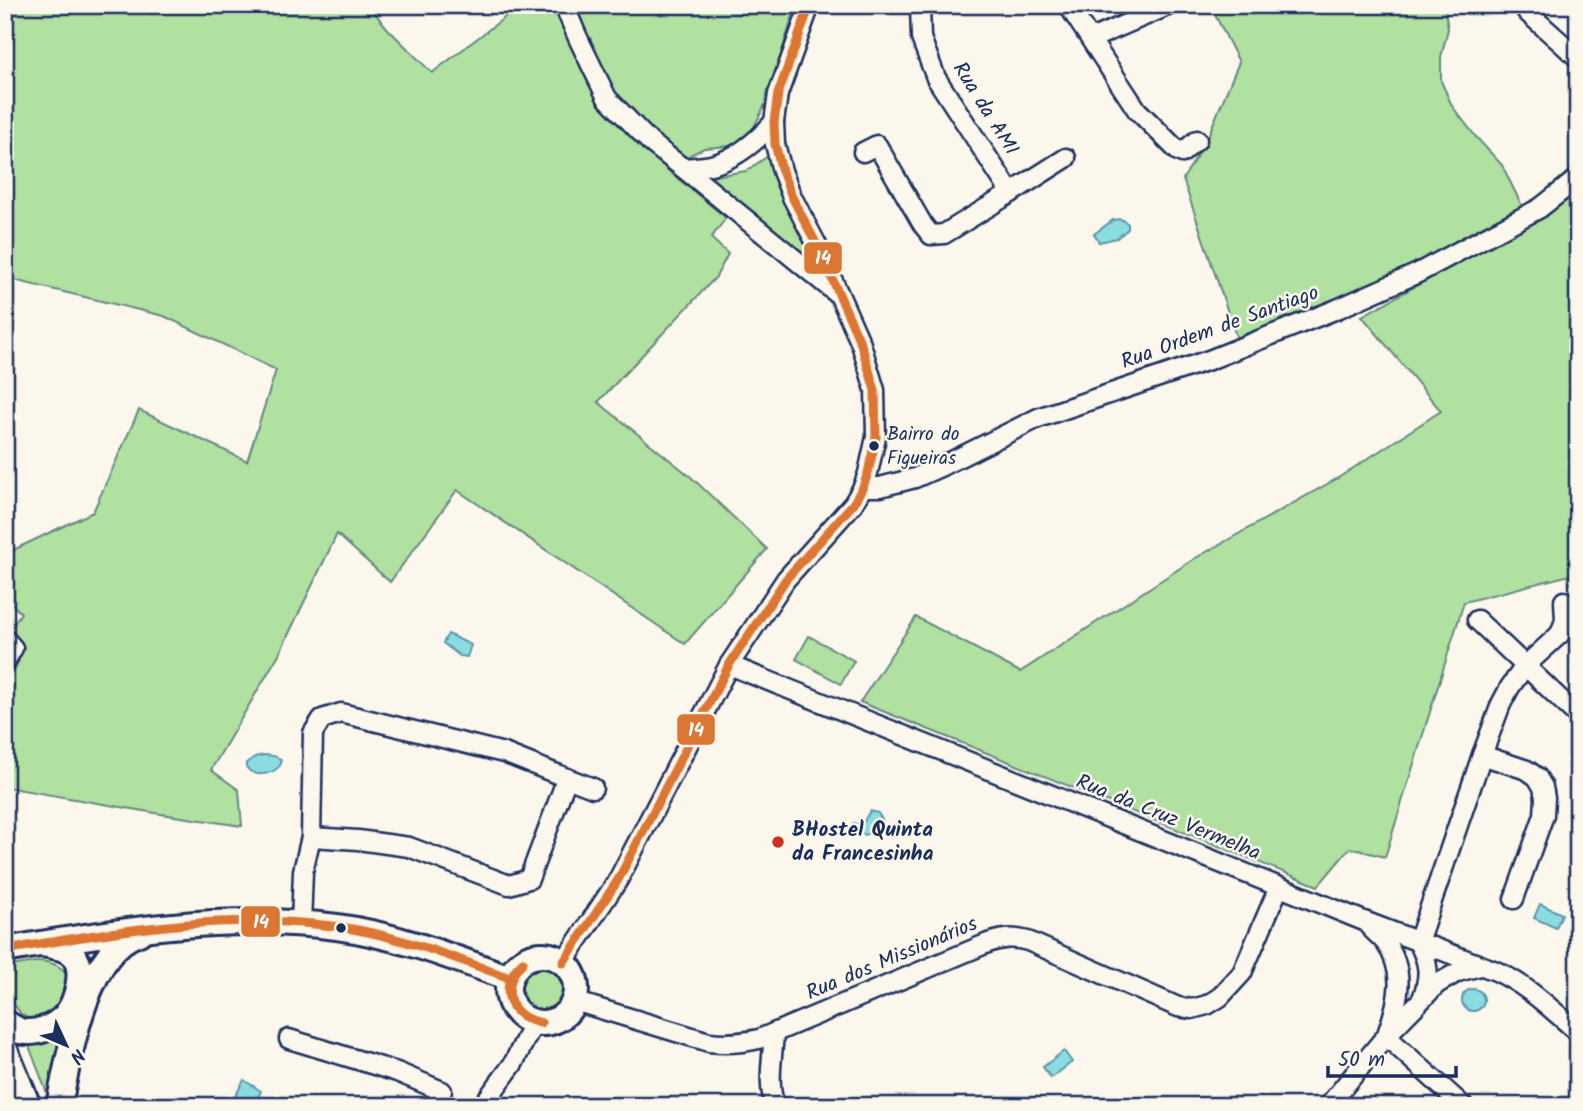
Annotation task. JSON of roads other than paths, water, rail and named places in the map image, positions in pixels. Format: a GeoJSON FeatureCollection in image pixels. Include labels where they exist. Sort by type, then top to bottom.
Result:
{"type":"FeatureCollection","features":[{"type":"Feature","properties":{"kind":"street"},"geometry":{"type":"LineString","coordinates":[[564,5],[607,98],[650,142],[839,295]]}},
{"type":"Feature","properties":{"kind":"street"},"geometry":{"type":"LineString","coordinates":[[563,962],[618,880],[729,665],[786,579],[847,513],[868,473],[876,437],[875,390],[861,344],[818,247],[792,197],[775,144],[774,122],[778,94],[810,5]]}},
{"type":"Feature","properties":{"kind":"street","name":"Rua da AMI"},"geometry":{"type":"LineString","coordinates":[[920,5],[921,38],[936,78],[1011,193]]}},
{"type":"Feature","properties":{"kind":"street"},"geometry":{"type":"LineString","coordinates":[[1068,5],[1137,110],[1178,151],[1182,153],[1197,140]]}},
{"type":"Feature","properties":{"kind":"street"},"geometry":{"type":"LineString","coordinates":[[1091,39],[1170,5]]}},
{"type":"Feature","properties":{"kind":"street"},"geometry":{"type":"LineString","coordinates":[[1527,12],[1578,58]]}},
{"type":"Feature","properties":{"kind":"street"},"geometry":{"type":"LineString","coordinates":[[683,168],[713,164],[737,154],[760,138],[774,122]]}},
{"type":"Feature","properties":{"kind":"street"},"geometry":{"type":"LineString","coordinates":[[863,152],[877,145],[923,225],[931,234],[944,234],[1066,158]]}},
{"type":"Feature","properties":{"kind":"street","name":"Rua Ordem de Santiago"},"geometry":{"type":"LineString","coordinates":[[863,487],[880,487],[915,478],[1038,418],[1209,360],[1337,309],[1418,273],[1540,208],[1578,178]]}},
{"type":"Feature","properties":{"kind":"street"},"geometry":{"type":"LineString","coordinates":[[1422,999],[1428,981],[1426,949],[1482,755],[1510,687],[1525,666],[1560,634],[1565,620],[1564,601]]}},
{"type":"Feature","properties":{"kind":"street"},"geometry":{"type":"LineString","coordinates":[[1477,620],[1578,716]]}},
{"type":"Feature","properties":{"kind":"street"},"geometry":{"type":"LineString","coordinates":[[5,639],[13,648],[5,662]]}},
{"type":"Feature","properties":{"kind":"street","name":"Rua da Cruz Vermelha"},"geometry":{"type":"LineString","coordinates":[[729,665],[1364,921],[1426,949],[1496,971],[1518,982],[1578,1032]]}},
{"type":"Feature","properties":{"kind":"street"},"geometry":{"type":"LineString","coordinates":[[301,925],[303,871],[310,837],[313,733],[322,719],[341,713],[504,754],[593,788]]}},
{"type":"Feature","properties":{"kind":"street"},"geometry":{"type":"LineString","coordinates":[[1482,755],[1527,770],[1537,777],[1543,787],[1544,815],[1514,899]]}},
{"type":"Feature","properties":{"kind":"street"},"geometry":{"type":"LineString","coordinates":[[310,837],[409,846],[509,885],[529,879],[567,778]]}},
{"type":"Feature","properties":{"kind":"street","name":"Rua dos Missionários"},"geometry":{"type":"LineString","coordinates":[[574,1001],[709,1042],[744,1043],[1004,938],[1015,938],[1028,941],[1178,1007],[1192,1009],[1220,997],[1242,973],[1279,887]]}},
{"type":"Feature","properties":{"kind":"street"},"geometry":{"type":"LineString","coordinates":[[1364,921],[1385,942],[1395,960],[1399,982],[1398,1002],[1386,1036]]}},
{"type":"Feature","properties":{"kind":"street"},"geometry":{"type":"LineString","coordinates":[[5,950],[163,926],[254,922],[338,927],[406,942],[510,978]]}},
{"type":"Feature","properties":{"kind":"street"},"geometry":{"type":"LineString","coordinates":[[59,1106],[71,1049],[87,998],[102,963],[118,944],[132,935],[163,926]]}},
{"type":"Feature","properties":{"kind":"street"},"geometry":{"type":"LineString","coordinates":[[5,1023],[20,1031],[37,1031],[54,1025],[66,1015],[72,1003],[80,982],[79,967],[73,955],[63,949],[42,944]]}},
{"type":"Feature","properties":{"kind":"street"},"geometry":{"type":"LineString","coordinates":[[1399,982],[1406,969],[1426,949]]}},
{"type":"Feature","properties":{"kind":"street"},"geometry":{"type":"LineString","coordinates":[[536,956],[550,956],[563,962],[575,980],[576,994],[566,1013],[548,1023],[534,1022],[521,1016],[512,1005],[508,992],[513,971],[523,961],[536,956]]}},
{"type":"Feature","properties":{"kind":"street"},"geometry":{"type":"LineString","coordinates":[[1328,1106],[1386,1036],[1437,984],[1458,972],[1480,966]]}},
{"type":"Feature","properties":{"kind":"street"},"geometry":{"type":"LineString","coordinates":[[482,1106],[513,1064],[534,1022]]}},
{"type":"Feature","properties":{"kind":"street"},"geometry":{"type":"LineString","coordinates":[[774,1033],[771,1088],[776,1106]]}},
{"type":"Feature","properties":{"kind":"street"},"geometry":{"type":"LineString","coordinates":[[1386,1036],[1463,1106]]}},
{"type":"Feature","properties":{"kind":"street"},"geometry":{"type":"LineString","coordinates":[[289,1039],[397,1072],[442,1091],[435,1106]]}},
{"type":"Feature","properties":{"kind":"street"},"geometry":{"type":"LineString","coordinates":[[5,1050],[28,1106]]}},
{"type":"Feature","properties":{"kind":"street"},"geometry":{"type":"LineString","coordinates":[[5,1096],[9,1106]]}},
{"type":"Feature","properties":{"kind":"water"},"geometry":{"type":"Polygon","coordinates":[[[1119,219],[1128,224],[1128,229],[1117,238],[1099,242],[1094,234],[1113,220],[1119,219]]]}},
{"type":"Feature","properties":{"kind":"water"},"geometry":{"type":"Polygon","coordinates":[[[448,634],[471,645],[467,657],[460,656],[443,643],[448,634]]]}},
{"type":"Feature","properties":{"kind":"water"},"geometry":{"type":"Polygon","coordinates":[[[264,755],[281,760],[280,765],[269,773],[261,774],[253,773],[246,767],[246,763],[255,757],[264,755]]]}},
{"type":"Feature","properties":{"kind":"water"},"geometry":{"type":"Polygon","coordinates":[[[870,811],[878,813],[883,821],[879,829],[865,835],[850,828],[854,823],[861,826],[870,811]]]}},
{"type":"Feature","properties":{"kind":"water"},"geometry":{"type":"Polygon","coordinates":[[[1540,904],[1562,914],[1556,928],[1534,918],[1540,904]]]}},
{"type":"Feature","properties":{"kind":"water"},"geometry":{"type":"Polygon","coordinates":[[[1473,989],[1483,996],[1484,1000],[1477,1010],[1473,1011],[1463,1004],[1462,1000],[1469,990],[1473,989]]]}},
{"type":"Feature","properties":{"kind":"water"},"geometry":{"type":"Polygon","coordinates":[[[1064,1051],[1072,1062],[1051,1078],[1043,1067],[1064,1051]]]}},
{"type":"Feature","properties":{"kind":"water"},"geometry":{"type":"Polygon","coordinates":[[[244,1080],[261,1091],[254,1106],[230,1106],[244,1080]]]}},
{"type":"Feature","properties":{"kind":"place","name":"Bairro do Figueiras"},"geometry":{"type":"Point","coordinates":[874,446]}},
{"type":"Feature","properties":{"kind":"place","name":"BHostel Quinta da Francesinha"},"geometry":{"type":"Point","coordinates":[778,842]}}]}
